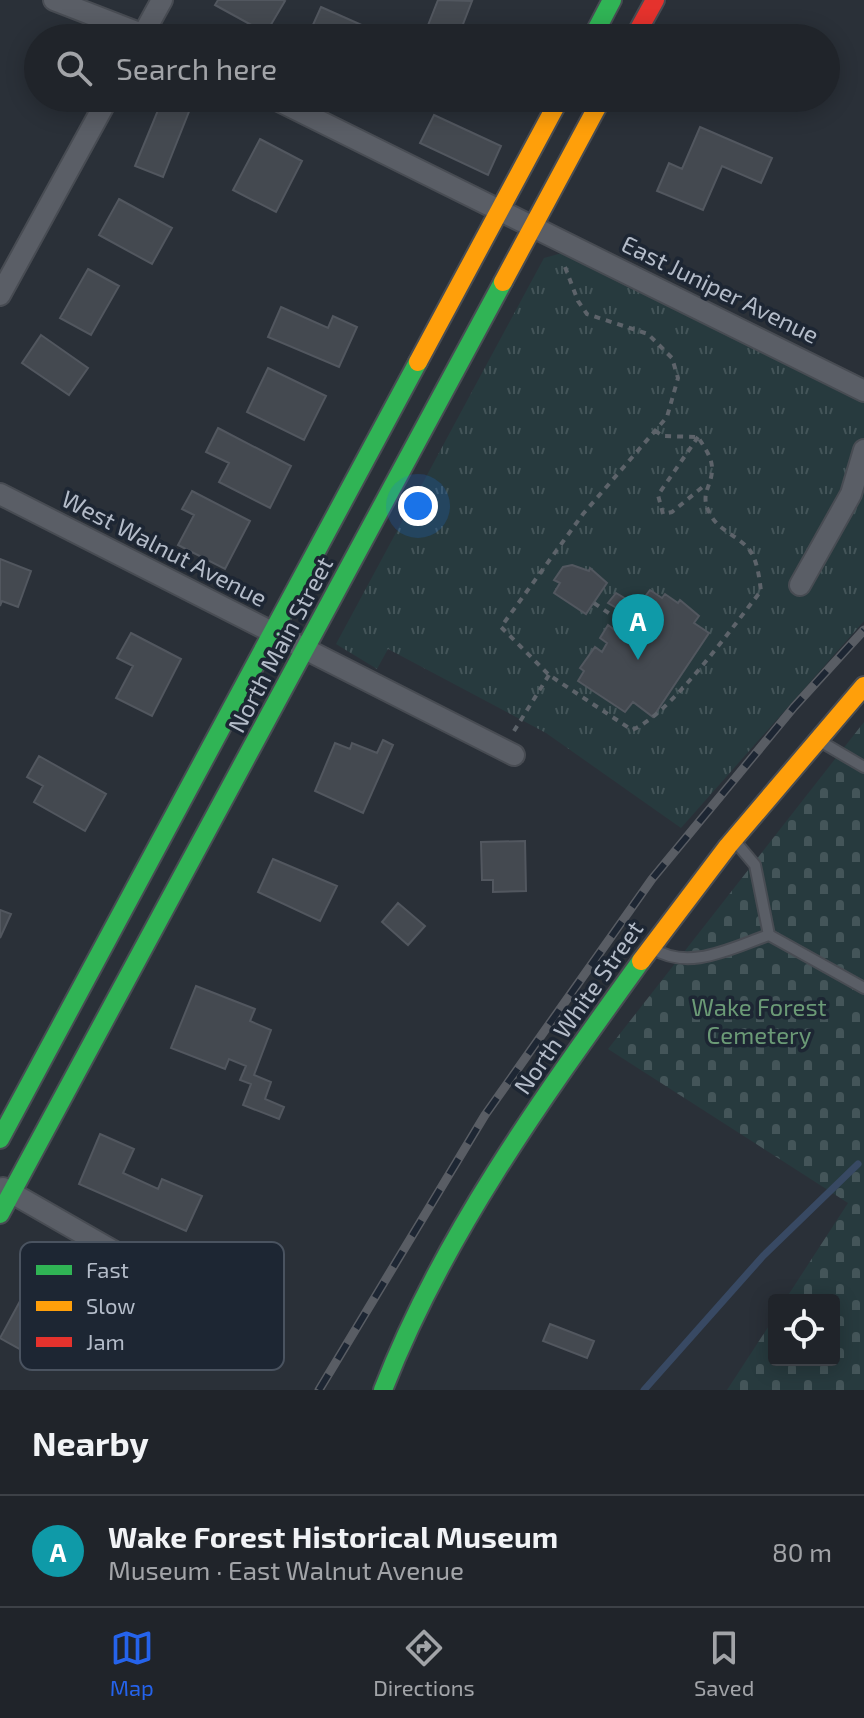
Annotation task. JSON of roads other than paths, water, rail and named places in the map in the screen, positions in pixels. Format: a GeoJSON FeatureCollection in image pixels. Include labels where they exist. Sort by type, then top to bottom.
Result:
{"type":"FeatureCollection","features":[{"type":"Feature","properties":{"kind":"main road"},"geometry":{"type":"LineString","coordinates":[[599,24],[612,0]]}},
{"type":"Feature","properties":{"kind":"main road"},"geometry":{"type":"LineString","coordinates":[[642,24],[655,0]]}},
{"type":"Feature","properties":{"kind":"main road","name":"North Main Street"},"geometry":{"type":"LineString","coordinates":[[0,1139],[553,112]]}},
{"type":"Feature","properties":{"kind":"main road","name":"North Main Street"},"geometry":{"type":"LineString","coordinates":[[0,1214],[6,1190],[305,651],[543,233],[596,112]]}},
{"type":"Feature","properties":{"kind":"main road","name":"North White Street"},"geometry":{"type":"LineString","coordinates":[[383,1390],[429,1287],[484,1193],[650,947],[734,840],[864,686]]}},
{"type":"Feature","properties":{"kind":"street"},"geometry":{"type":"LineString","coordinates":[[54,0],[113,24]]}},
{"type":"Feature","properties":{"kind":"street"},"geometry":{"type":"LineString","coordinates":[[151,24],[162,0]]}},
{"type":"Feature","properties":{"kind":"street"},"geometry":{"type":"LineString","coordinates":[[0,295],[100,112]]}},
{"type":"Feature","properties":{"kind":"street","name":"East Juniper Avenue"},"geometry":{"type":"LineString","coordinates":[[302,112],[864,391]]}},
{"type":"Feature","properties":{"kind":"street"},"geometry":{"type":"LineString","coordinates":[[800,585],[851,494],[864,450]]}},
{"type":"Feature","properties":{"kind":"street","name":"West Walnut Avenue"},"geometry":{"type":"LineString","coordinates":[[0,494],[508,752]]}},
{"type":"Feature","properties":{"kind":"street"},"geometry":{"type":"LineString","coordinates":[[6,1190],[97,1242]]}},
{"type":"Feature","properties":{"kind":"lane"},"geometry":{"type":"LineString","coordinates":[[818,740],[864,767]]}},
{"type":"Feature","properties":{"kind":"lane"},"geometry":{"type":"LineString","coordinates":[[734,840],[755,865],[769,935]]}},
{"type":"Feature","properties":{"kind":"lane"},"geometry":{"type":"LineString","coordinates":[[650,947],[667,957],[682,960],[710,956],[769,935],[864,988]]}},
{"type":"Feature","properties":{"kind":"waterway"},"geometry":{"type":"LineString","coordinates":[[644,1390],[763,1256],[858,1164]]}},
{"type":"Feature","properties":{"kind":"railway"},"geometry":{"type":"LineString","coordinates":[[319,1390],[485,1115],[652,879],[794,707],[864,630]]}},
{"type":"Feature","properties":{"kind":"place","name":"Wake Forest Historical Museum"},"geometry":{"type":"Point","coordinates":[638,660]}},
{"type":"Feature","properties":{"kind":"park label","name":"Wake Forest Cemetery"},"geometry":{"type":"Point","coordinates":[759,1022]}}]}
